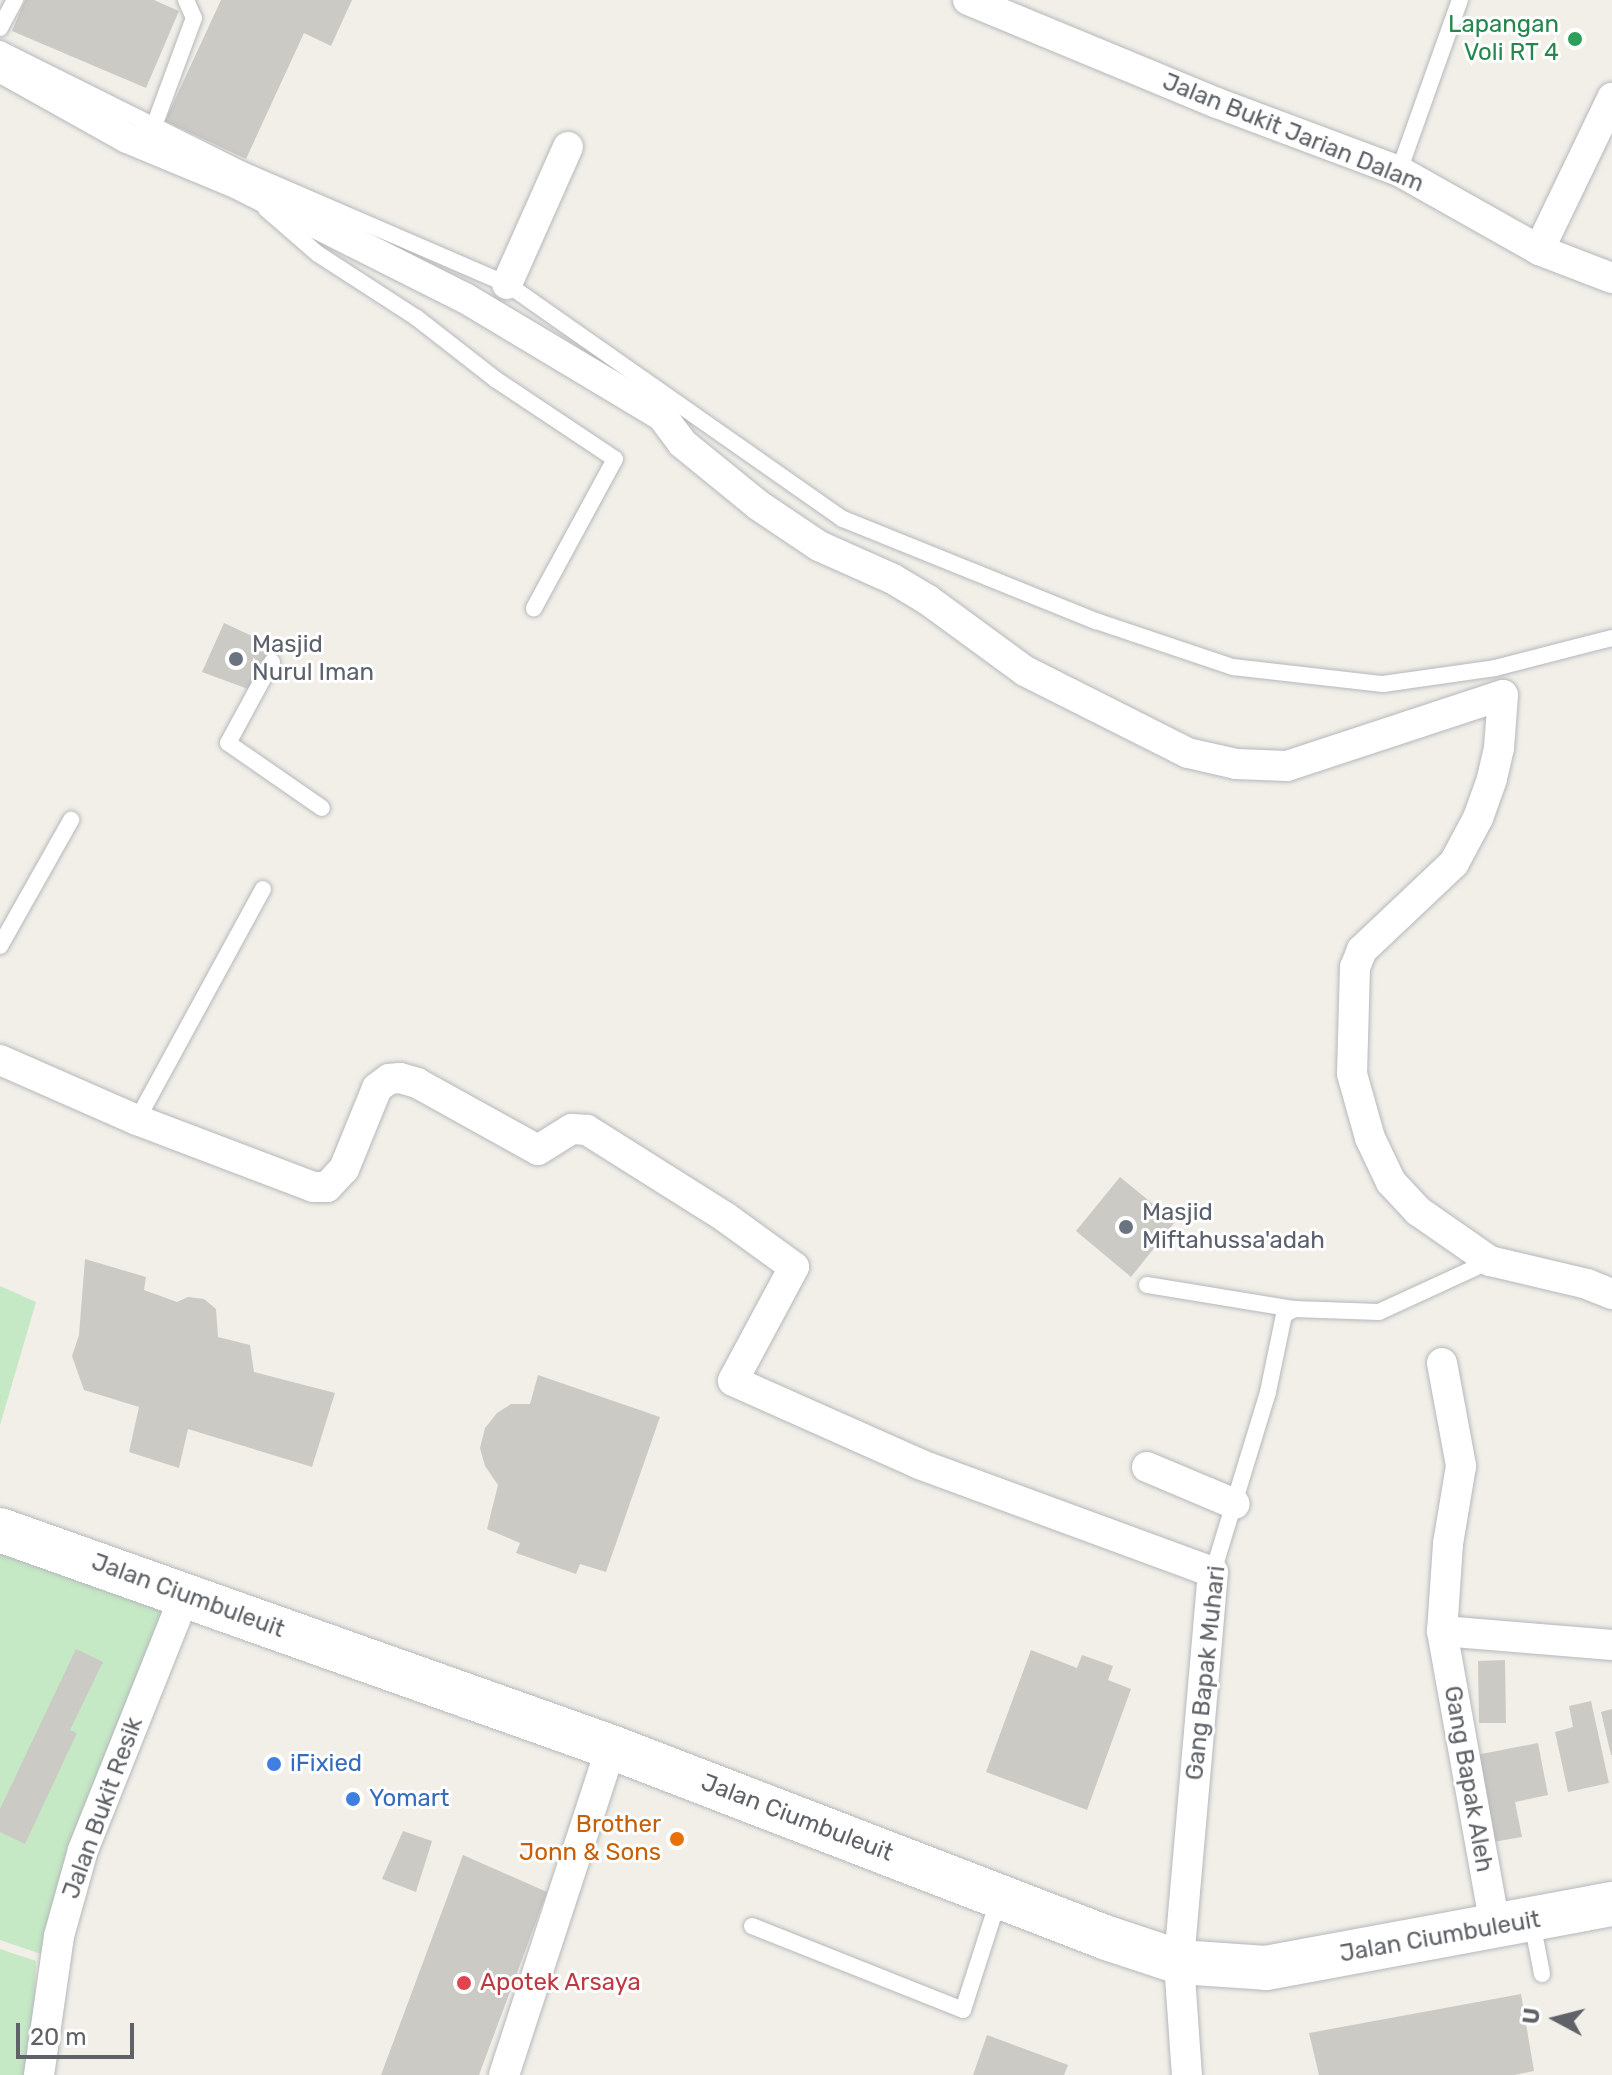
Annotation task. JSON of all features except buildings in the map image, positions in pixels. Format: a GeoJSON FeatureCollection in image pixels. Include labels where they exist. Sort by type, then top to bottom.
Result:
{"type":"FeatureCollection","features":[{"type":"Feature","properties":{"kind":"main road","name":"Jalan Ciumbuleuit"},"geometry":{"type":"LineString","coordinates":[[0,1530],[611,1747],[999,1897],[1179,1962],[1266,1968],[1612,1904]]}},
{"type":"Feature","properties":{"kind":"street","name":"Jalan Bukit Jarian Dalam"},"geometry":{"type":"LineString","coordinates":[[969,0],[1217,103],[1399,171],[1539,250],[1612,278]]}},
{"type":"Feature","properties":{"kind":"street"},"geometry":{"type":"LineString","coordinates":[[0,67],[127,138],[238,184],[465,298],[662,416],[682,443],[747,497],[819,546],[893,579],[928,600],[1025,671],[1188,753],[1236,764],[1287,766],[1503,695],[1499,748],[1492,779],[1478,818],[1458,855],[1439,879],[1362,950],[1355,967],[1352,1074],[1370,1138],[1391,1182],[1418,1211],[1490,1261],[1587,1284],[1612,1294]]}},
{"type":"Feature","properties":{"kind":"street"},"geometry":{"type":"LineString","coordinates":[[1539,250],[1612,98]]}},
{"type":"Feature","properties":{"kind":"street"},"geometry":{"type":"LineString","coordinates":[[507,284],[568,147]]}},
{"type":"Feature","properties":{"kind":"street"},"geometry":{"type":"LineString","coordinates":[[0,1060],[137,1120],[313,1187],[327,1187],[344,1169],[377,1088],[389,1079],[400,1078],[417,1083],[538,1150],[572,1129],[587,1130],[725,1217],[794,1267],[733,1381],[919,1464],[1213,1572]]}},
{"type":"Feature","properties":{"kind":"street"},"geometry":{"type":"LineString","coordinates":[[1442,1363],[1461,1466],[1443,1588],[1442,1631],[1612,1645]]}},
{"type":"Feature","properties":{"kind":"street"},"geometry":{"type":"LineString","coordinates":[[1147,1467],[1235,1504]]}},
{"type":"Feature","properties":{"kind":"street","name":"Gang Bapak Muhari"},"geometry":{"type":"LineString","coordinates":[[1187,2075],[1179,1962],[1213,1572]]}},
{"type":"Feature","properties":{"kind":"street","name":"Jalan Bukit Resik"},"geometry":{"type":"LineString","coordinates":[[39,2075],[59,1936],[83,1850],[185,1595]]}},
{"type":"Feature","properties":{"kind":"street","name":"Gang Bapak Aleh"},"geometry":{"type":"LineString","coordinates":[[1442,1631],[1513,1924]]}},
{"type":"Feature","properties":{"kind":"street"},"geometry":{"type":"LineString","coordinates":[[504,2075],[611,1747]]}},
{"type":"Feature","properties":{"kind":"lane"},"geometry":{"type":"LineString","coordinates":[[0,28],[15,0]]}},
{"type":"Feature","properties":{"kind":"lane"},"geometry":{"type":"LineString","coordinates":[[154,126],[194,18],[186,0]]}},
{"type":"Feature","properties":{"kind":"lane"},"geometry":{"type":"LineString","coordinates":[[1399,171],[1460,0]]}},
{"type":"Feature","properties":{"kind":"lane"},"geometry":{"type":"LineString","coordinates":[[0,49],[243,170],[507,284],[843,519],[1096,621],[1233,667],[1383,684],[1495,668],[1612,638]]}},
{"type":"Feature","properties":{"kind":"lane"},"geometry":{"type":"LineString","coordinates":[[238,184],[318,254],[417,318],[495,379],[615,459],[534,608]]}},
{"type":"Feature","properties":{"kind":"lane"},"geometry":{"type":"LineString","coordinates":[[272,662],[228,743],[322,808]]}},
{"type":"Feature","properties":{"kind":"lane"},"geometry":{"type":"LineString","coordinates":[[0,946],[71,820]]}},
{"type":"Feature","properties":{"kind":"lane"},"geometry":{"type":"LineString","coordinates":[[137,1120],[263,889]]}},
{"type":"Feature","properties":{"kind":"lane"},"geometry":{"type":"LineString","coordinates":[[1147,1285],[1294,1309],[1379,1312],[1490,1261]]}},
{"type":"Feature","properties":{"kind":"lane","name":"Gang Bapak Muhari"},"geometry":{"type":"LineString","coordinates":[[1213,1572],[1268,1392],[1279,1326],[1284,1315],[1294,1309]]}},
{"type":"Feature","properties":{"kind":"lane"},"geometry":{"type":"LineString","coordinates":[[752,1926],[963,2010],[999,1897]]}},
{"type":"Feature","properties":{"kind":"lane"},"geometry":{"type":"LineString","coordinates":[[1513,1924],[1542,1974]]}},
{"type":"Feature","properties":{"kind":"green space"},"geometry":{"type":"Polygon","coordinates":[[[0,1286],[36,1302],[0,1425],[0,1286]]]}},
{"type":"Feature","properties":{"kind":"green space"},"geometry":{"type":"Polygon","coordinates":[[[0,1545],[166,1600],[44,1955],[0,1940],[0,1545]]]}},
{"type":"Feature","properties":{"kind":"green space"},"geometry":{"type":"Polygon","coordinates":[[[0,1949],[36,1961],[32,2075],[0,2075],[0,1949]]]}},
{"type":"Feature","properties":{"kind":"place","name":"Lapangan Voli RT 4"},"geometry":{"type":"Point","coordinates":[1575,39]}},
{"type":"Feature","properties":{"kind":"place","name":"Masjid Nurul Iman"},"geometry":{"type":"Point","coordinates":[236,659]}},
{"type":"Feature","properties":{"kind":"place","name":"Masjid Miftahussa'adah"},"geometry":{"type":"Point","coordinates":[1126,1227]}},
{"type":"Feature","properties":{"kind":"place","name":"iFixied"},"geometry":{"type":"Point","coordinates":[274,1764]}},
{"type":"Feature","properties":{"kind":"place","name":"Yomart"},"geometry":{"type":"Point","coordinates":[353,1799]}},
{"type":"Feature","properties":{"kind":"place","name":"Brother Jonn & Sons"},"geometry":{"type":"Point","coordinates":[677,1839]}},
{"type":"Feature","properties":{"kind":"place","name":"Apotek Arsaya"},"geometry":{"type":"Point","coordinates":[464,1983]}}]}
